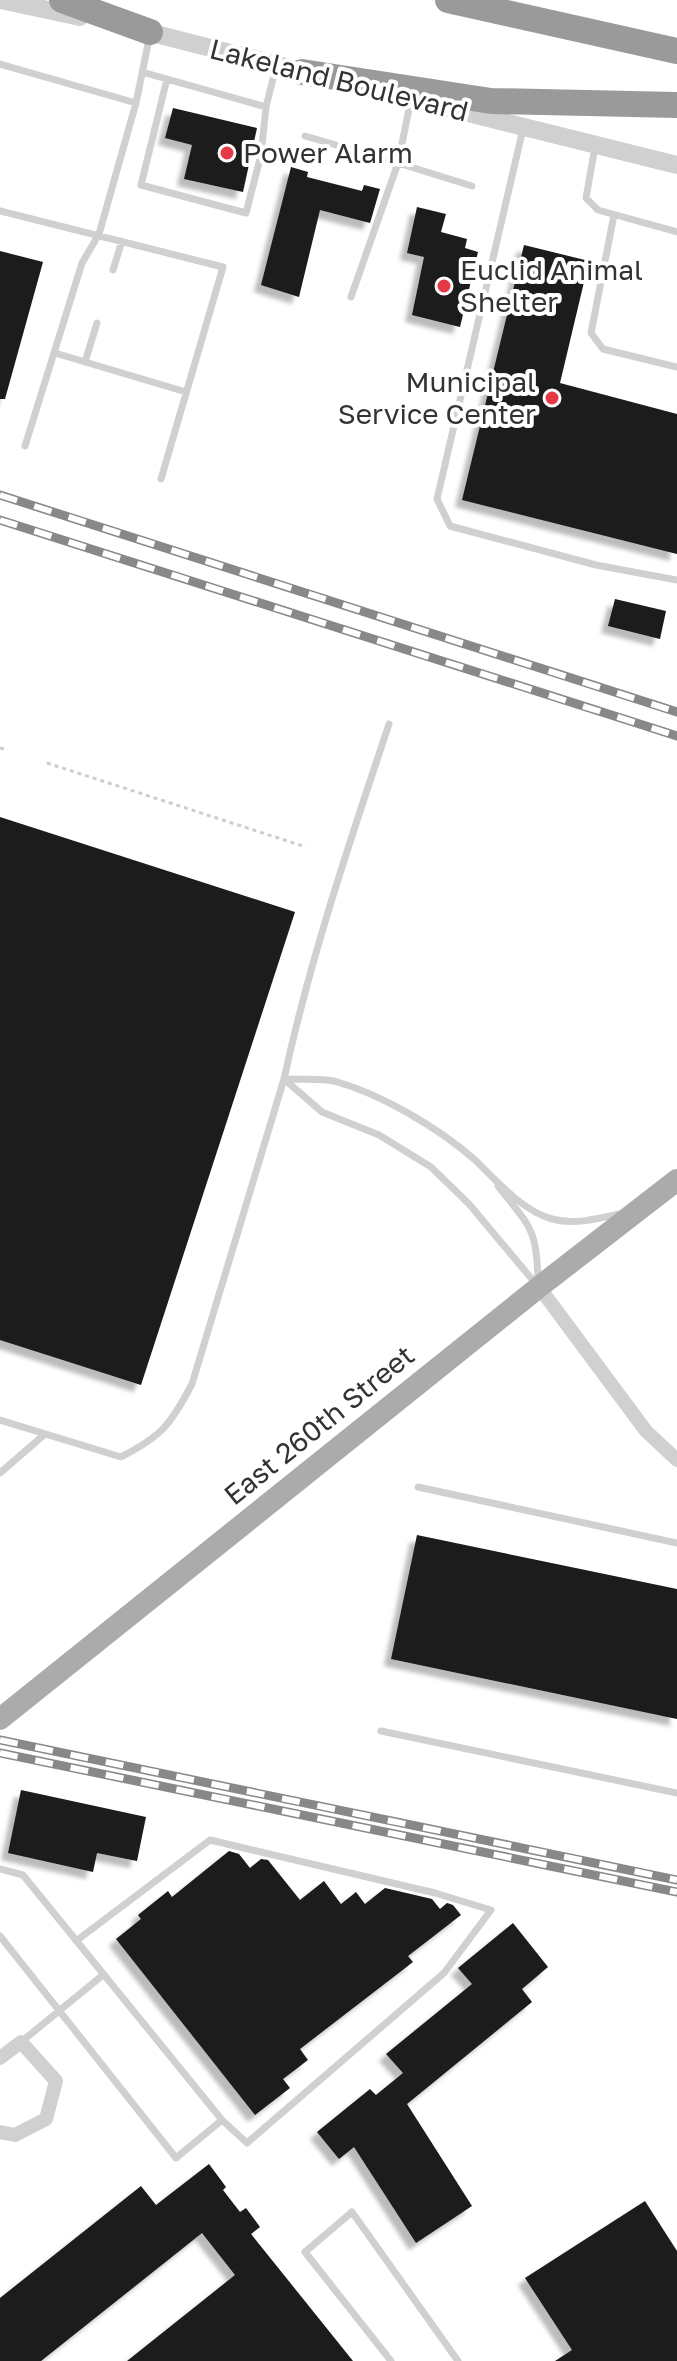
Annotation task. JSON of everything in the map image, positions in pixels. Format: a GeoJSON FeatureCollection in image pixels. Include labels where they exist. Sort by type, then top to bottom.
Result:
{"type":"FeatureCollection","features":[{"type":"Feature","properties":{"kind":"highway"},"geometry":{"type":"LineString","coordinates":[[62,0],[150,32]]}},
{"type":"Feature","properties":{"kind":"highway"},"geometry":{"type":"LineString","coordinates":[[448,0],[677,51]]}},
{"type":"Feature","properties":{"kind":"highway"},"geometry":{"type":"LineString","coordinates":[[289,68],[491,101],[677,105]]}},
{"type":"Feature","properties":{"kind":"main road","name":"East 260th Street"},"geometry":{"type":"LineString","coordinates":[[0,1719],[677,1180]]}},
{"type":"Feature","properties":{"kind":"street","name":"Lakeland Boulevard"},"geometry":{"type":"LineString","coordinates":[[1,0],[150,32],[677,165]]}},
{"type":"Feature","properties":{"kind":"street"},"geometry":{"type":"LineString","coordinates":[[539,1287],[646,1431],[677,1460]]}},
{"type":"Feature","properties":{"kind":"street"},"geometry":{"type":"LineString","coordinates":[[0,2058],[21,2042],[56,2081],[46,2119],[15,2135],[0,2132]]}},
{"type":"Feature","properties":{"kind":"lane"},"geometry":{"type":"LineString","coordinates":[[25,446],[82,263],[99,234],[136,103],[150,32]]}},
{"type":"Feature","properties":{"kind":"lane"},"geometry":{"type":"LineString","coordinates":[[0,64],[136,103]]}},
{"type":"Feature","properties":{"kind":"lane"},"geometry":{"type":"LineString","coordinates":[[167,79],[141,185],[246,213],[261,155],[266,107],[289,68]]}},
{"type":"Feature","properties":{"kind":"lane"},"geometry":{"type":"LineString","coordinates":[[142,72],[266,107]]}},
{"type":"Feature","properties":{"kind":"lane"},"geometry":{"type":"LineString","coordinates":[[351,297],[398,163],[411,99]]}},
{"type":"Feature","properties":{"kind":"lane"},"geometry":{"type":"LineString","coordinates":[[523,126],[437,499],[450,526],[596,565],[677,580]]}},
{"type":"Feature","properties":{"kind":"lane"},"geometry":{"type":"LineString","coordinates":[[305,136],[472,186]]}},
{"type":"Feature","properties":{"kind":"lane"},"geometry":{"type":"LineString","coordinates":[[596,144],[586,198],[598,210],[677,232]]}},
{"type":"Feature","properties":{"kind":"lane"},"geometry":{"type":"LineString","coordinates":[[0,211],[223,267],[161,479]]}},
{"type":"Feature","properties":{"kind":"lane"},"geometry":{"type":"LineString","coordinates":[[614,215],[591,333],[603,349],[677,367]]}},
{"type":"Feature","properties":{"kind":"lane"},"geometry":{"type":"LineString","coordinates":[[113,270],[122,241]]}},
{"type":"Feature","properties":{"kind":"lane"},"geometry":{"type":"LineString","coordinates":[[85,362],[97,323]]}},
{"type":"Feature","properties":{"kind":"lane"},"geometry":{"type":"LineString","coordinates":[[55,353],[186,392]]}},
{"type":"Feature","properties":{"kind":"lane"},"geometry":{"type":"LineString","coordinates":[[0,1420],[121,1457],[148,1444],[172,1422],[192,1384],[284,1079],[321,940],[389,724]]}},
{"type":"Feature","properties":{"kind":"lane"},"geometry":{"type":"LineString","coordinates":[[284,1079],[332,1081],[387,1103],[433,1128],[534,1211],[553,1219],[571,1222],[640,1210]]}},
{"type":"Feature","properties":{"kind":"lane"},"geometry":{"type":"LineString","coordinates":[[284,1079],[322,1112],[379,1135],[431,1167],[469,1204],[539,1287]]}},
{"type":"Feature","properties":{"kind":"lane"},"geometry":{"type":"LineString","coordinates":[[487,1172],[531,1228],[537,1244],[539,1287]]}},
{"type":"Feature","properties":{"kind":"lane"},"geometry":{"type":"LineString","coordinates":[[0,1473],[45,1434]]}},
{"type":"Feature","properties":{"kind":"lane"},"geometry":{"type":"LineString","coordinates":[[418,1487],[677,1543]]}},
{"type":"Feature","properties":{"kind":"lane"},"geometry":{"type":"LineString","coordinates":[[381,1731],[677,1793]]}},
{"type":"Feature","properties":{"kind":"lane"},"geometry":{"type":"LineString","coordinates":[[0,1869],[23,1875],[103,1975],[222,2120],[247,2143],[444,1973],[491,1910],[435,1893],[210,1840],[76,1941]]}},
{"type":"Feature","properties":{"kind":"lane"},"geometry":{"type":"LineString","coordinates":[[0,1936],[176,2158],[222,2120]]}},
{"type":"Feature","properties":{"kind":"lane"},"geometry":{"type":"LineString","coordinates":[[21,2042],[103,1975]]}},
{"type":"Feature","properties":{"kind":"lane"},"geometry":{"type":"LineString","coordinates":[[391,2361],[305,2252],[352,2212],[458,2361]]}},
{"type":"Feature","properties":{"kind":"path"},"geometry":{"type":"LineString","coordinates":[[0,748],[8,750]]}},
{"type":"Feature","properties":{"kind":"path"},"geometry":{"type":"LineString","coordinates":[[47,763],[306,847]]}},
{"type":"Feature","properties":{"kind":"building","name":"Power Alarm"},"geometry":{"type":"Polygon","coordinates":[[[173,108],[257,128],[243,192],[184,179],[192,145],[165,138],[173,108]]]}},
{"type":"Feature","properties":{"kind":"building"},"geometry":{"type":"Polygon","coordinates":[[[291,167],[308,172],[307,177],[362,191],[364,185],[380,189],[370,223],[320,210],[299,297],[261,285],[291,167]]]}},
{"type":"Feature","properties":{"kind":"building","name":"Euclid Animal Shelter"},"geometry":{"type":"Polygon","coordinates":[[[417,207],[446,214],[441,232],[467,239],[465,248],[478,252],[460,327],[412,315],[424,257],[407,253],[417,207]]]}},
{"type":"Feature","properties":{"kind":"building","name":"Municipal Service Center"},"geometry":{"type":"Polygon","coordinates":[[[524,245],[589,261],[560,383],[677,414],[677,554],[462,500],[524,245]]]}},
{"type":"Feature","properties":{"kind":"building"},"geometry":{"type":"Polygon","coordinates":[[[0,251],[43,262],[5,399],[0,399],[0,251]]]}},
{"type":"Feature","properties":{"kind":"building"},"geometry":{"type":"Polygon","coordinates":[[[615,599],[666,611],[660,639],[608,626],[615,599]]]}},
{"type":"Feature","properties":{"kind":"building"},"geometry":{"type":"Polygon","coordinates":[[[0,817],[295,912],[141,1385],[0,1340],[0,817]]]}},
{"type":"Feature","properties":{"kind":"building"},"geometry":{"type":"Polygon","coordinates":[[[417,1535],[677,1589],[677,1719],[391,1659],[417,1535]]]}},
{"type":"Feature","properties":{"kind":"building"},"geometry":{"type":"Polygon","coordinates":[[[21,1790],[146,1817],[137,1861],[97,1853],[93,1872],[8,1853],[21,1790]]]}},
{"type":"Feature","properties":{"kind":"building"},"geometry":{"type":"Polygon","coordinates":[[[229,1851],[239,1854],[250,1868],[261,1859],[268,1860],[300,1900],[324,1881],[341,1904],[356,1892],[365,1904],[385,1888],[432,1899],[440,1909],[447,1903],[453,1905],[461,1915],[408,1956],[413,1962],[300,2049],[308,2060],[283,2079],[290,2088],[255,2115],[116,1939],[141,1919],[138,1915],[168,1891],[172,1897],[229,1851]]]}},
{"type":"Feature","properties":{"kind":"building"},"geometry":{"type":"Polygon","coordinates":[[[513,1923],[548,1967],[522,1989],[532,2002],[407,2104],[472,2206],[416,2243],[354,2147],[339,2159],[317,2132],[370,2089],[376,2095],[403,2073],[386,2054],[472,1984],[458,1968],[513,1923]]]}},
{"type":"Feature","properties":{"kind":"building"},"geometry":{"type":"Polygon","coordinates":[[[209,2164],[240,2212],[246,2208],[260,2227],[251,2234],[353,2361],[127,2361],[235,2275],[202,2233],[41,2361],[0,2361],[0,2298],[141,2186],[156,2205],[209,2164]]]}},
{"type":"Feature","properties":{"kind":"building"},"geometry":{"type":"Polygon","coordinates":[[[645,2201],[677,2251],[677,2361],[555,2361],[572,2350],[525,2278],[645,2201]]]}},
{"type":"Feature","properties":{"kind":"railway"},"geometry":{"type":"LineString","coordinates":[[0,495],[677,712]]}},
{"type":"Feature","properties":{"kind":"railway"},"geometry":{"type":"LineString","coordinates":[[0,520],[677,736]]}},
{"type":"Feature","properties":{"kind":"railway"},"geometry":{"type":"LineString","coordinates":[[0,1740],[677,1880]]}},
{"type":"Feature","properties":{"kind":"railway"},"geometry":{"type":"LineString","coordinates":[[0,1753],[677,1892]]}},
{"type":"Feature","properties":{"kind":"place","name":"Power Alarm"},"geometry":{"type":"Point","coordinates":[227,153]}},
{"type":"Feature","properties":{"kind":"place","name":"Euclid Animal Shelter"},"geometry":{"type":"Point","coordinates":[444,286]}},
{"type":"Feature","properties":{"kind":"place","name":"Municipal Service Center"},"geometry":{"type":"Point","coordinates":[552,398]}}]}
